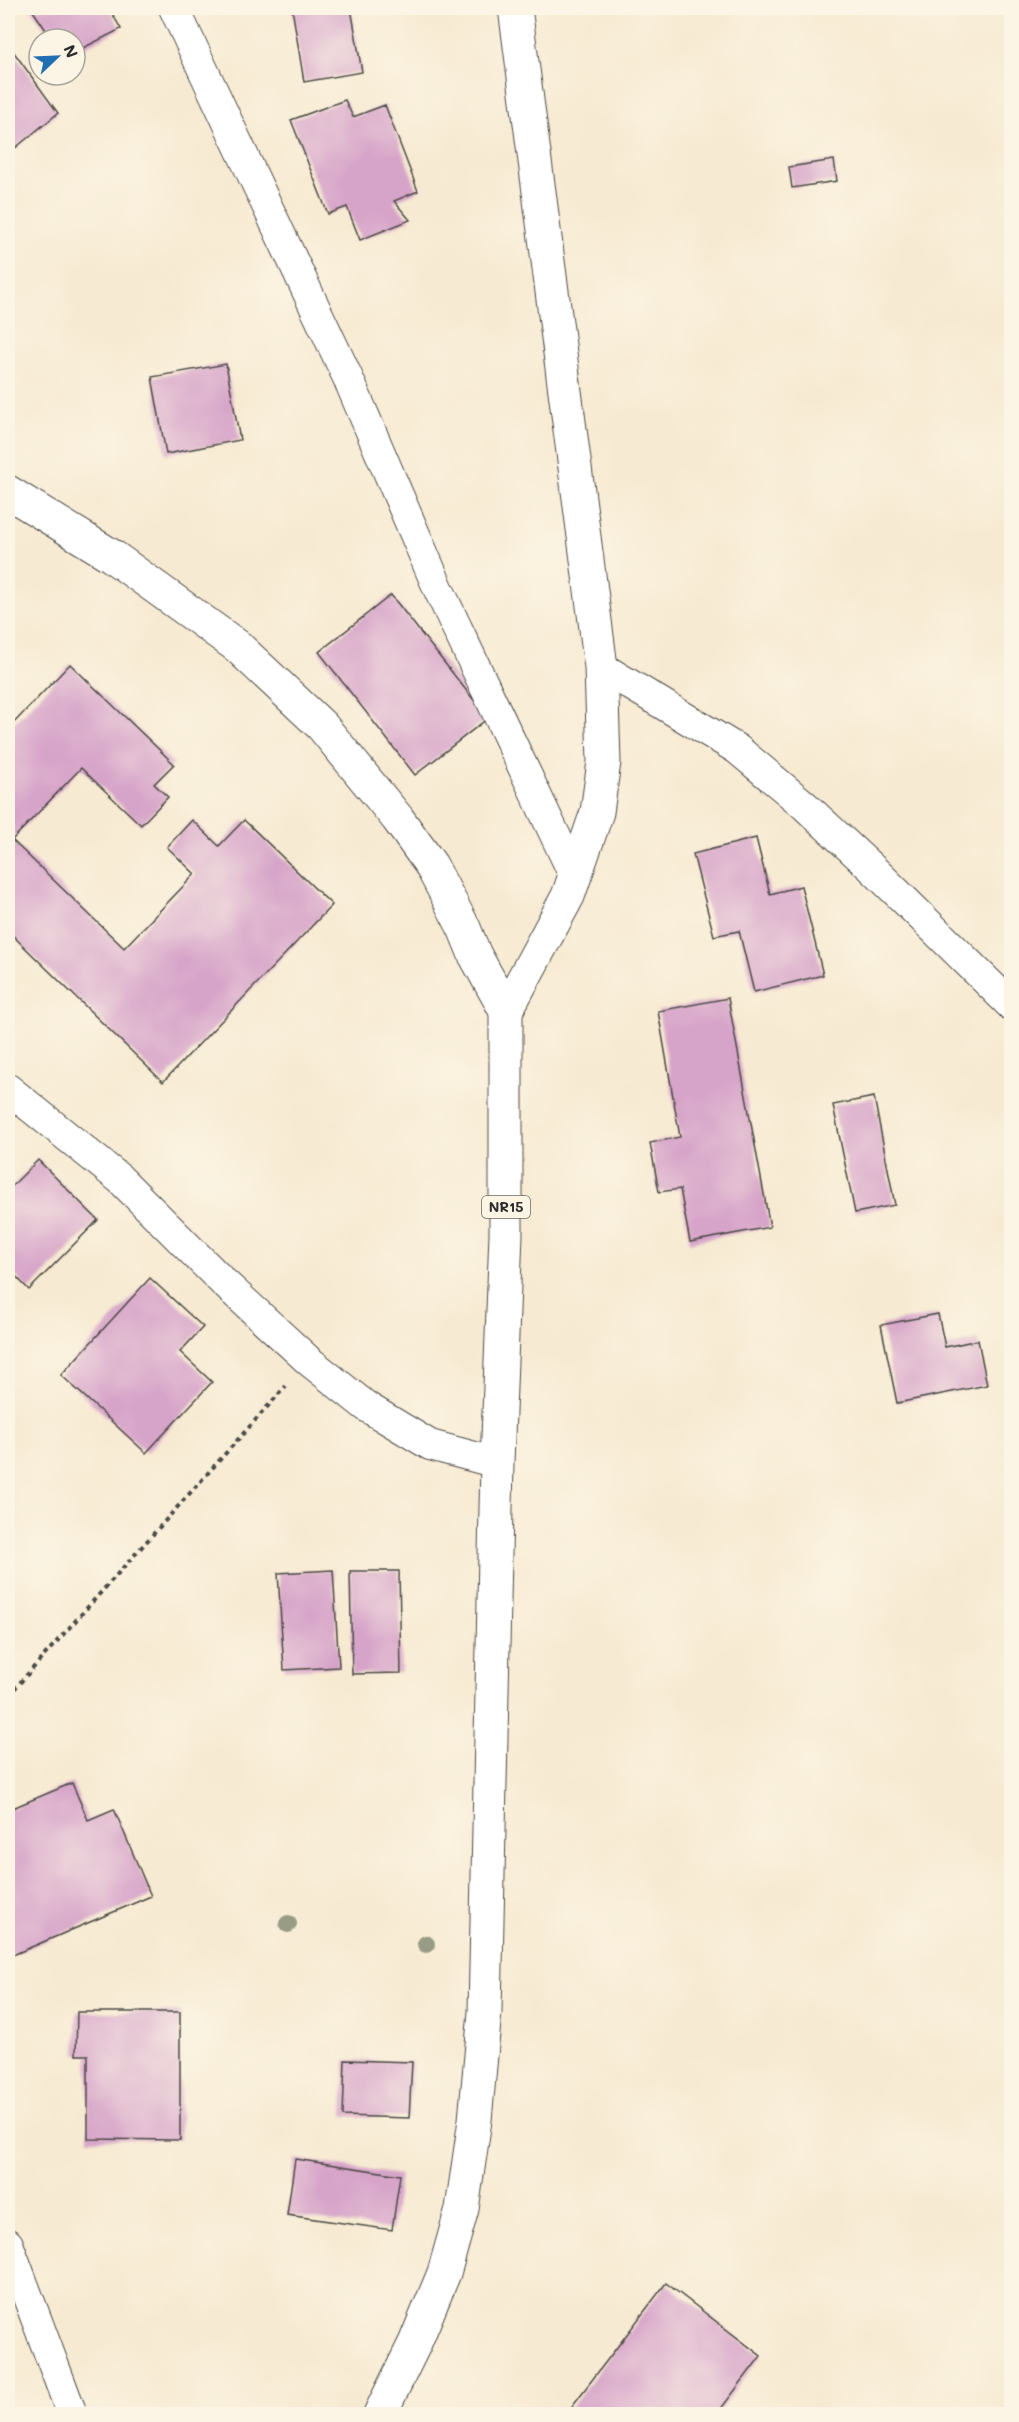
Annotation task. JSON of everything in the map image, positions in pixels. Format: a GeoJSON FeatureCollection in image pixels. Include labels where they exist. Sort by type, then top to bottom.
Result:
{"type":"FeatureCollection","features":[{"type":"Feature","properties":{"kind":"main road","name":"NR15"},"geometry":{"type":"LineString","coordinates":[[380,2415],[415,2343],[444,2273],[462,2209],[476,2120],[485,2012],[498,1462],[506,1234],[506,1011],[563,906],[575,877],[597,812],[604,762],[601,667],[514,8]]}},
{"type":"Feature","properties":{"kind":"main road"},"geometry":{"type":"LineString","coordinates":[[8,492],[112,555],[237,646],[322,726],[398,819],[431,865],[464,928],[474,955],[506,1011]]}},
{"type":"Feature","properties":{"kind":"street"},"geometry":{"type":"LineString","coordinates":[[174,8],[348,378],[438,588],[575,877]]}},
{"type":"Feature","properties":{"kind":"street"},"geometry":{"type":"LineString","coordinates":[[601,667],[737,749],[803,804],[867,863],[1011,1006]]}},
{"type":"Feature","properties":{"kind":"street"},"geometry":{"type":"LineString","coordinates":[[8,1089],[120,1179],[222,1281],[309,1361],[367,1407],[430,1445],[498,1462]]}},
{"type":"Feature","properties":{"kind":"street"},"geometry":{"type":"LineString","coordinates":[[8,2244],[72,2415]]}},
{"type":"Feature","properties":{"kind":"path"},"geometry":{"type":"LineString","coordinates":[[8,1696],[309,1361]]}},
{"type":"Feature","properties":{"kind":"building"},"geometry":{"type":"Polygon","coordinates":[[[31,8],[109,8],[121,29],[87,46],[87,27],[44,27],[31,8]]]}},
{"type":"Feature","properties":{"kind":"building"},"geometry":{"type":"Polygon","coordinates":[[[292,8],[351,8],[362,72],[304,82],[292,8]]]}},
{"type":"Feature","properties":{"kind":"building"},"geometry":{"type":"Polygon","coordinates":[[[13,51],[27,70],[27,87],[39,87],[58,113],[8,154],[8,55],[13,51]]]}},
{"type":"Feature","properties":{"kind":"building"},"geometry":{"type":"Polygon","coordinates":[[[345,100],[353,117],[385,105],[418,191],[394,201],[410,220],[360,240],[347,207],[328,214],[291,120],[345,100]]]}},
{"type":"Feature","properties":{"kind":"building"},"geometry":{"type":"Polygon","coordinates":[[[834,160],[837,181],[792,188],[789,167],[834,160]]]}},
{"type":"Feature","properties":{"kind":"building"},"geometry":{"type":"Polygon","coordinates":[[[226,364],[240,440],[166,454],[152,377],[226,364]]]}},
{"type":"Feature","properties":{"kind":"building"},"geometry":{"type":"Polygon","coordinates":[[[391,595],[488,718],[415,775],[319,652],[391,595]]]}},
{"type":"Feature","properties":{"kind":"building"},"geometry":{"type":"Polygon","coordinates":[[[70,664],[174,764],[154,784],[168,797],[141,825],[81,768],[12,840],[124,948],[195,874],[167,847],[192,820],[219,846],[244,820],[332,905],[163,1082],[8,931],[8,729],[70,664]]]}},
{"type":"Feature","properties":{"kind":"building"},"geometry":{"type":"Polygon","coordinates":[[[756,838],[770,894],[801,886],[823,975],[754,992],[739,931],[714,936],[693,854],[756,838]]]}},
{"type":"Feature","properties":{"kind":"building"},"geometry":{"type":"Polygon","coordinates":[[[728,998],[770,1227],[690,1242],[680,1189],[659,1192],[650,1143],[680,1137],[658,1011],[728,998]]]}},
{"type":"Feature","properties":{"kind":"building"},"geometry":{"type":"Polygon","coordinates":[[[874,1097],[895,1205],[855,1213],[833,1105],[874,1097]]]}},
{"type":"Feature","properties":{"kind":"building"},"geometry":{"type":"Polygon","coordinates":[[[38,1160],[98,1220],[29,1290],[8,1268],[8,1190],[38,1160]]]}},
{"type":"Feature","properties":{"kind":"building"},"geometry":{"type":"Polygon","coordinates":[[[150,1278],[203,1327],[180,1352],[212,1382],[146,1453],[61,1375],[150,1278]]]}},
{"type":"Feature","properties":{"kind":"building"},"geometry":{"type":"Polygon","coordinates":[[[938,1314],[945,1347],[978,1340],[987,1385],[897,1403],[881,1325],[938,1314]]]}},
{"type":"Feature","properties":{"kind":"building"},"geometry":{"type":"Polygon","coordinates":[[[333,1570],[339,1667],[284,1670],[278,1573],[333,1570]]]}},
{"type":"Feature","properties":{"kind":"building"},"geometry":{"type":"Polygon","coordinates":[[[350,1571],[399,1571],[401,1673],[352,1674],[350,1571]]]}},
{"type":"Feature","properties":{"kind":"building"},"geometry":{"type":"Polygon","coordinates":[[[72,1783],[88,1820],[114,1809],[151,1896],[8,1957],[8,1810],[72,1783]]]}},
{"type":"Feature","properties":{"kind":"building"},"geometry":{"type":"Polygon","coordinates":[[[77,2012],[180,2012],[180,2140],[88,2139],[88,2055],[76,2055],[77,2012]]]}},
{"type":"Feature","properties":{"kind":"building"},"geometry":{"type":"Polygon","coordinates":[[[345,2060],[412,2062],[409,2118],[343,2116],[345,2060]]]}},
{"type":"Feature","properties":{"kind":"building"},"geometry":{"type":"Polygon","coordinates":[[[295,2159],[400,2175],[392,2230],[287,2215],[295,2159]]]}},
{"type":"Feature","properties":{"kind":"building"},"geometry":{"type":"Polygon","coordinates":[[[666,2283],[761,2356],[717,2414],[566,2414],[666,2283]]]}}]}
